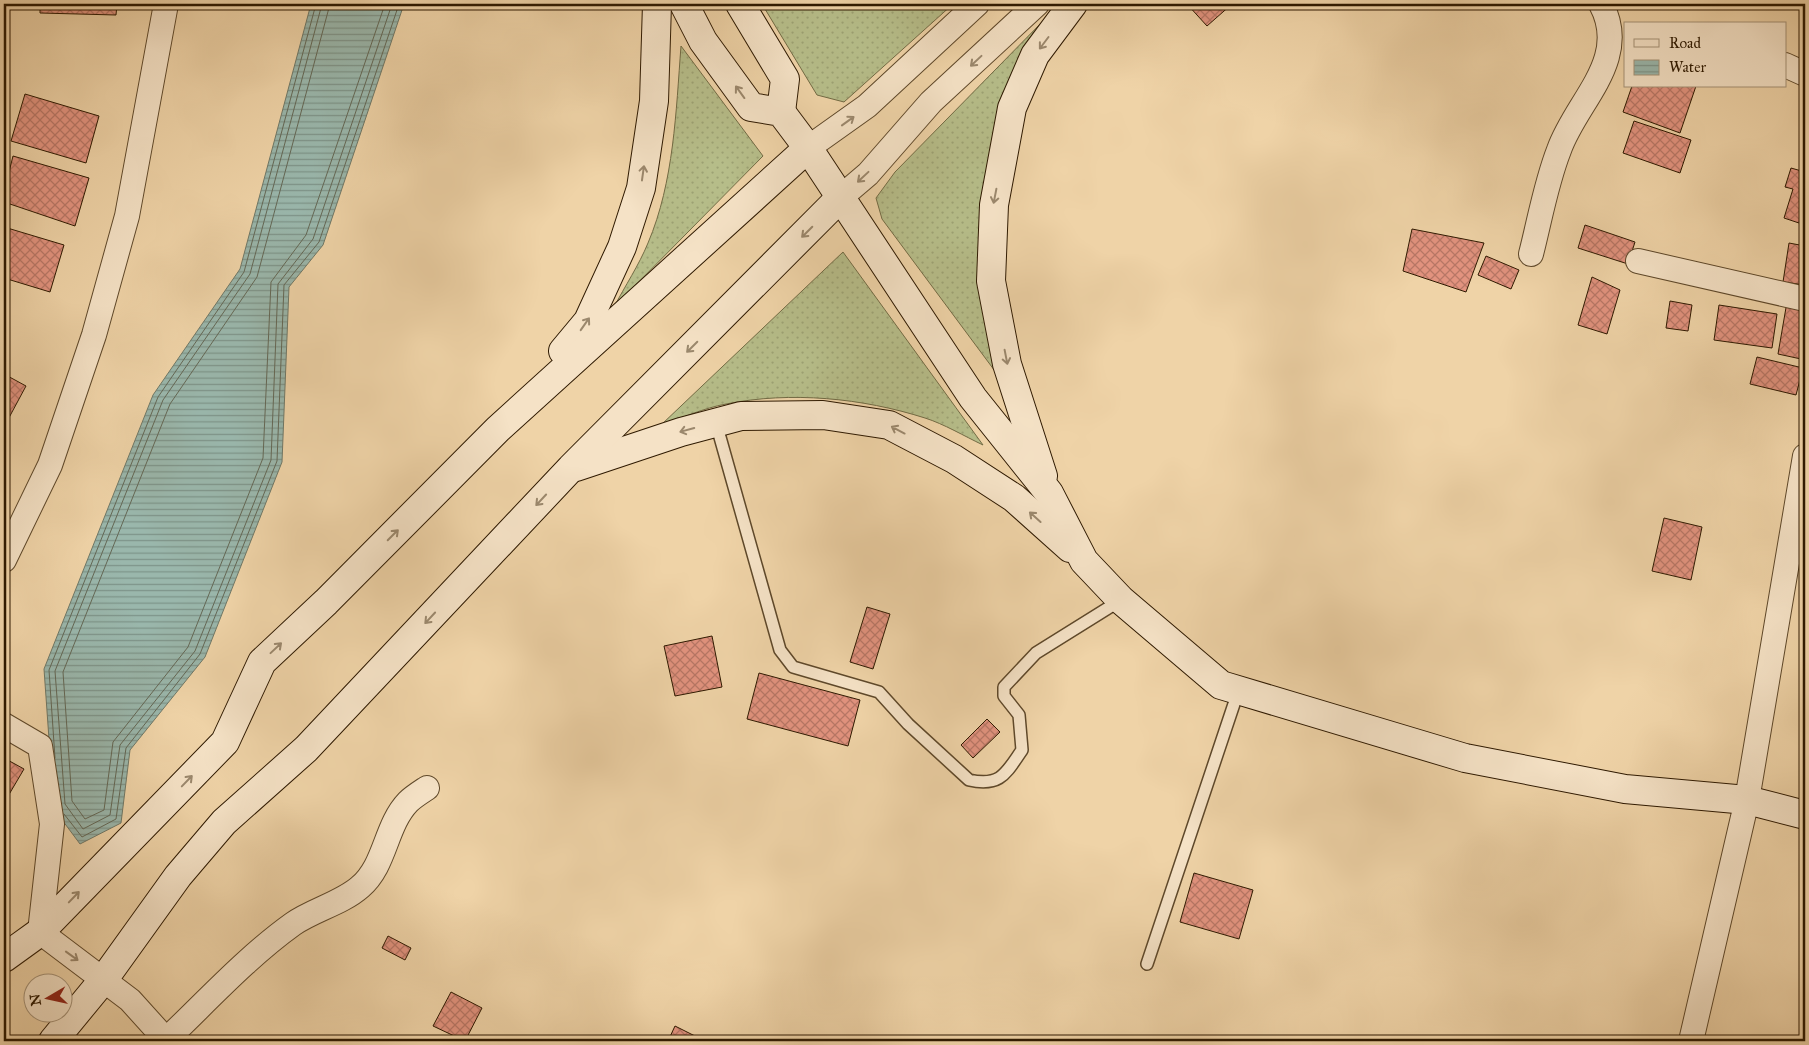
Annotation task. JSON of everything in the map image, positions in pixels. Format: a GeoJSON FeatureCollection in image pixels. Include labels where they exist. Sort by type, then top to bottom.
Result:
{"type":"FeatureCollection","features":[{"type":"Feature","properties":{"kind":"street"},"geometry":{"type":"LineString","coordinates":[[4,560],[50,465],[94,335],[127,216],[166,4]]}},
{"type":"Feature","properties":{"kind":"street"},"geometry":{"type":"LineString","coordinates":[[498,429],[588,321],[622,247],[641,188],[654,101],[657,4]]}},
{"type":"Feature","properties":{"kind":"street"},"geometry":{"type":"LineString","coordinates":[[684,4],[703,41],[751,107],[781,112],[808,148],[974,398],[1049,493]]}},
{"type":"Feature","properties":{"kind":"street"},"geometry":{"type":"LineString","coordinates":[[740,4],[785,79],[781,112]]}},
{"type":"Feature","properties":{"kind":"street"},"geometry":{"type":"LineString","coordinates":[[4,958],[40,932],[225,742],[262,662],[326,602],[498,429],[808,148],[866,106],[977,4]]}},
{"type":"Feature","properties":{"kind":"street"},"geometry":{"type":"LineString","coordinates":[[53,1041],[104,979],[178,876],[224,822],[306,749],[571,468],[841,197],[868,174],[931,102],[1037,4]]}},
{"type":"Feature","properties":{"kind":"street"},"geometry":{"type":"LineString","coordinates":[[1073,4],[1035,55],[1012,108],[994,205],[991,281],[1007,364],[1049,493],[1084,561]]}},
{"type":"Feature","properties":{"kind":"street"},"geometry":{"type":"LineString","coordinates":[[1531,254],[1559,148],[1591,92],[1610,53],[1608,16],[1601,4]]}},
{"type":"Feature","properties":{"kind":"street"},"geometry":{"type":"LineString","coordinates":[[1786,65],[1805,74]]}},
{"type":"Feature","properties":{"kind":"street"},"geometry":{"type":"LineString","coordinates":[[1638,262],[1805,299]]}},
{"type":"Feature","properties":{"kind":"street"},"geometry":{"type":"LineString","coordinates":[[571,468],[682,432],[741,416],[823,415],[889,425],[954,459],[1014,498],[1084,561],[1121,600],[1221,684],[1465,758],[1625,789],[1746,800],[1805,815]]}},
{"type":"Feature","properties":{"kind":"street"},"geometry":{"type":"LineString","coordinates":[[1691,1041],[1746,800],[1805,456]]}},
{"type":"Feature","properties":{"kind":"street"},"geometry":{"type":"LineString","coordinates":[[4,725],[40,746],[52,824],[40,932]]}},
{"type":"Feature","properties":{"kind":"street"},"geometry":{"type":"LineString","coordinates":[[40,932],[130,1000],[167,1041],[235,974],[292,924],[318,908],[359,888],[374,871],[408,802],[427,788]]}},
{"type":"Feature","properties":{"kind":"lane"},"geometry":{"type":"LineString","coordinates":[[716,423],[780,650],[786,660],[793,667],[879,692],[908,724],[970,780],[983,783],[1004,776],[1022,750],[1019,715],[1004,696],[1004,687],[1036,653],[1121,600]]}},
{"type":"Feature","properties":{"kind":"lane"},"geometry":{"type":"LineString","coordinates":[[1147,964],[1238,689]]}},
{"type":"Feature","properties":{"kind":"green space"},"geometry":{"type":"Polygon","coordinates":[[[762,4],[953,4],[844,102],[817,95],[762,4]]]}},
{"type":"Feature","properties":{"kind":"green space"},"geometry":{"type":"Polygon","coordinates":[[[1047,17],[999,127],[1009,390],[882,219],[876,198],[895,172],[1047,17]]]}},
{"type":"Feature","properties":{"kind":"green space"},"geometry":{"type":"Polygon","coordinates":[[[681,46],[763,156],[614,307],[644,251],[657,220],[669,171],[681,46]]]}},
{"type":"Feature","properties":{"kind":"green space"},"geometry":{"type":"Polygon","coordinates":[[[843,252],[983,445],[947,427],[901,411],[851,401],[801,397],[751,400],[726,404],[661,425],[843,252]]]}},
{"type":"Feature","properties":{"kind":"water"},"geometry":{"type":"Polygon","coordinates":[[[311,4],[404,4],[323,245],[289,287],[282,462],[205,657],[130,750],[121,823],[80,844],[54,809],[44,669],[153,395],[240,269],[311,4]]]}},
{"type":"Feature","properties":{"kind":"building"},"geometry":{"type":"Polygon","coordinates":[[[40,4],[117,4],[116,15],[40,13],[40,4]]]}},
{"type":"Feature","properties":{"kind":"building"},"geometry":{"type":"Polygon","coordinates":[[[1187,4],[1232,4],[1207,26],[1187,4]]]}},
{"type":"Feature","properties":{"kind":"building"},"geometry":{"type":"Polygon","coordinates":[[[1631,88],[1695,88],[1680,133],[1623,112],[1631,88]]]}},
{"type":"Feature","properties":{"kind":"building"},"geometry":{"type":"Polygon","coordinates":[[[25,94],[99,116],[86,163],[11,141],[25,94]]]}},
{"type":"Feature","properties":{"kind":"building"},"geometry":{"type":"Polygon","coordinates":[[[1634,121],[1691,140],[1680,173],[1623,153],[1634,121]]]}},
{"type":"Feature","properties":{"kind":"building"},"geometry":{"type":"Polygon","coordinates":[[[13,156],[89,178],[75,226],[4,202],[4,192],[13,156]]]}},
{"type":"Feature","properties":{"kind":"building"},"geometry":{"type":"Polygon","coordinates":[[[1791,168],[1805,172],[1805,225],[1784,218],[1793,189],[1785,187],[1791,168]]]}},
{"type":"Feature","properties":{"kind":"building"},"geometry":{"type":"Polygon","coordinates":[[[1585,225],[1635,242],[1628,264],[1578,248],[1585,225]]]}},
{"type":"Feature","properties":{"kind":"building"},"geometry":{"type":"Polygon","coordinates":[[[4,227],[64,245],[50,292],[4,278],[4,227]]]}},
{"type":"Feature","properties":{"kind":"building"},"geometry":{"type":"Polygon","coordinates":[[[1412,229],[1484,243],[1466,292],[1403,271],[1412,229]]]}},
{"type":"Feature","properties":{"kind":"building"},"geometry":{"type":"Polygon","coordinates":[[[1789,243],[1805,246],[1805,285],[1783,282],[1789,243]]]}},
{"type":"Feature","properties":{"kind":"building"},"geometry":{"type":"Polygon","coordinates":[[[1486,256],[1519,270],[1511,289],[1478,275],[1486,256]]]}},
{"type":"Feature","properties":{"kind":"building"},"geometry":{"type":"Polygon","coordinates":[[[1592,277],[1620,290],[1607,334],[1578,325],[1592,277]]]}},
{"type":"Feature","properties":{"kind":"building"},"geometry":{"type":"Polygon","coordinates":[[[1788,296],[1805,300],[1805,336],[1801,359],[1778,354],[1788,296]]]}},
{"type":"Feature","properties":{"kind":"building"},"geometry":{"type":"Polygon","coordinates":[[[1670,301],[1692,305],[1688,331],[1666,328],[1670,301]]]}},
{"type":"Feature","properties":{"kind":"building"},"geometry":{"type":"Polygon","coordinates":[[[1719,305],[1777,314],[1772,348],[1714,340],[1719,305]]]}},
{"type":"Feature","properties":{"kind":"building"},"geometry":{"type":"Polygon","coordinates":[[[1757,357],[1803,368],[1796,395],[1750,384],[1757,357]]]}},
{"type":"Feature","properties":{"kind":"building"},"geometry":{"type":"Polygon","coordinates":[[[4,374],[26,386],[4,427],[4,374]]]}},
{"type":"Feature","properties":{"kind":"building"},"geometry":{"type":"Polygon","coordinates":[[[1664,518],[1702,527],[1691,580],[1652,571],[1664,518]]]}},
{"type":"Feature","properties":{"kind":"building"},"geometry":{"type":"Polygon","coordinates":[[[867,607],[890,614],[873,669],[850,662],[867,607]]]}},
{"type":"Feature","properties":{"kind":"building"},"geometry":{"type":"Polygon","coordinates":[[[712,636],[722,687],[675,696],[664,646],[712,636]]]}},
{"type":"Feature","properties":{"kind":"building"},"geometry":{"type":"Polygon","coordinates":[[[759,673],[860,700],[848,746],[747,719],[759,673]]]}},
{"type":"Feature","properties":{"kind":"building"},"geometry":{"type":"Polygon","coordinates":[[[987,719],[1000,732],[973,758],[961,745],[987,719]]]}},
{"type":"Feature","properties":{"kind":"building"},"geometry":{"type":"Polygon","coordinates":[[[4,758],[24,769],[4,803],[4,758]]]}},
{"type":"Feature","properties":{"kind":"building"},"geometry":{"type":"Polygon","coordinates":[[[1194,873],[1253,890],[1239,939],[1180,922],[1194,873]]]}},
{"type":"Feature","properties":{"kind":"building"},"geometry":{"type":"Polygon","coordinates":[[[388,936],[411,948],[405,960],[382,948],[388,936]]]}},
{"type":"Feature","properties":{"kind":"building"},"geometry":{"type":"Polygon","coordinates":[[[451,992],[482,1008],[465,1041],[433,1026],[451,992]]]}},
{"type":"Feature","properties":{"kind":"building"},"geometry":{"type":"Polygon","coordinates":[[[675,1026],[705,1041],[668,1041],[675,1026]]]}}]}
